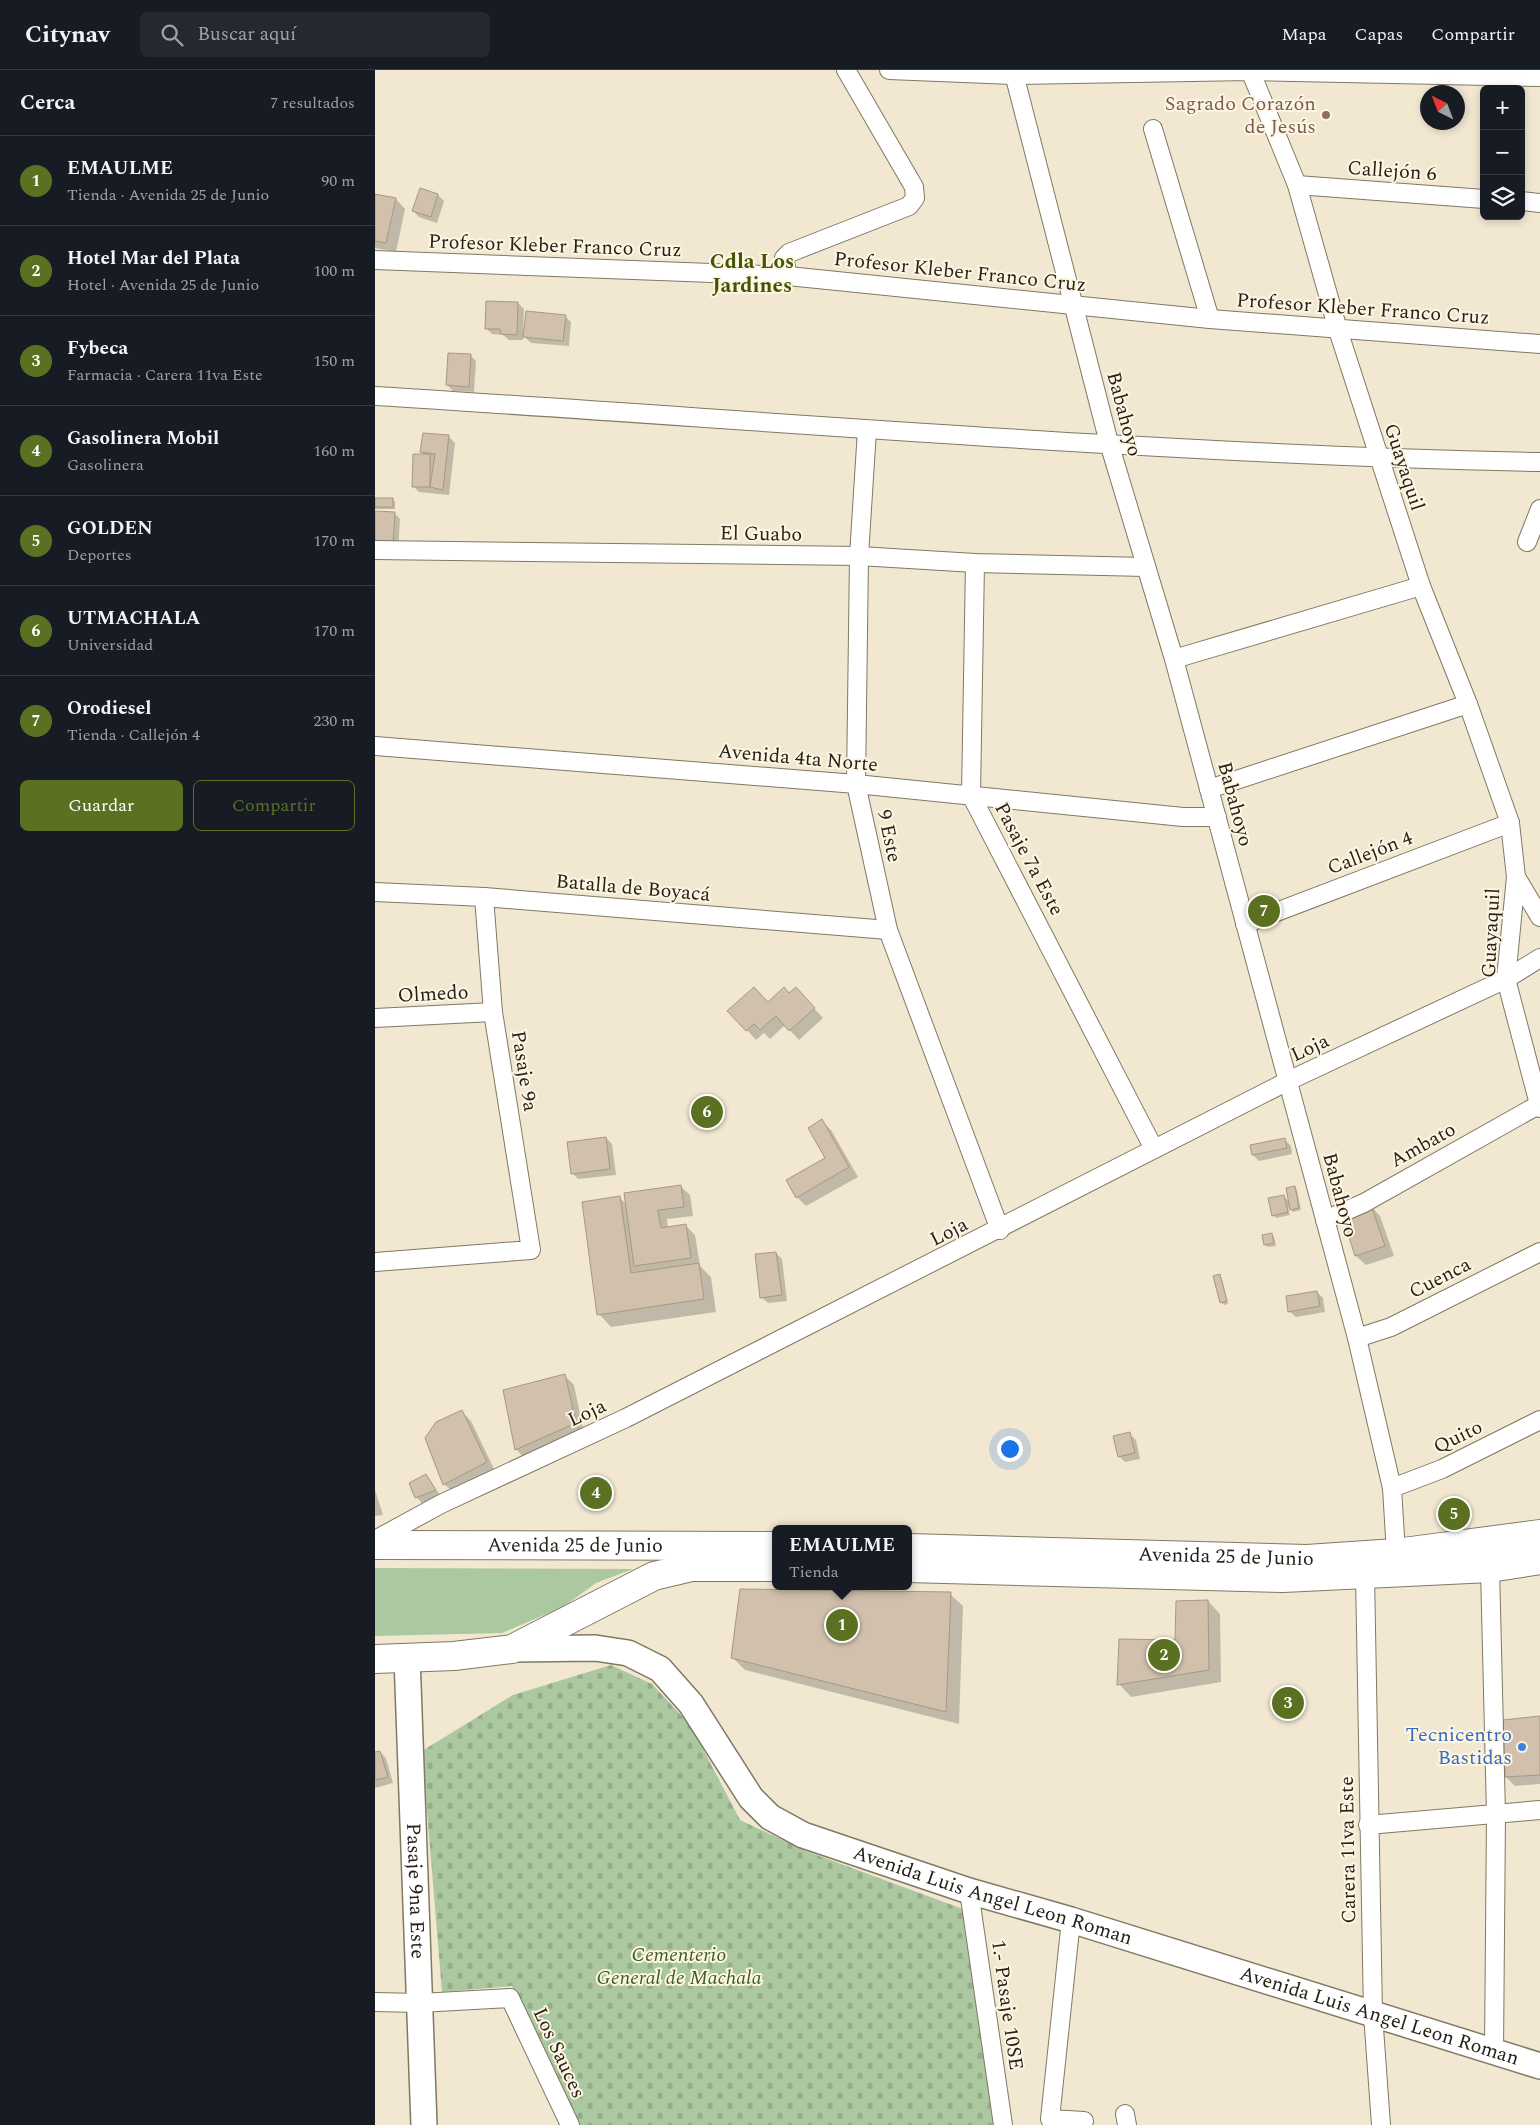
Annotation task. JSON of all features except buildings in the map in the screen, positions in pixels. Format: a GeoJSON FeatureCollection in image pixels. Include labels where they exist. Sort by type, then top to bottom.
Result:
{"type":"FeatureCollection","features":[{"type":"Feature","properties":{"kind":"main road","name":"Avenida 25 de Junio"},"geometry":{"type":"LineString","coordinates":[[912,1548],[1307,1559],[1396,1553],[1540,1534]]}},
{"type":"Feature","properties":{"kind":"main road","name":"Avenida 25 de Junio"},"geometry":{"type":"LineString","coordinates":[[375,1545],[772,1546]]}},
{"type":"Feature","properties":{"kind":"main road","name":"Avenida 25 de Junio"},"geometry":{"type":"LineString","coordinates":[[912,1568],[1283,1578],[1490,1568],[1540,1560]]}},
{"type":"Feature","properties":{"kind":"main road","name":"Avenida 25 de Junio"},"geometry":{"type":"LineString","coordinates":[[513,1649],[654,1576],[692,1567],[772,1567]]}},
{"type":"Feature","properties":{"kind":"main road","name":"Avenida Luis Angel Leon Roman"},"geometry":{"type":"LineString","coordinates":[[513,1649],[595,1648],[628,1653],[660,1669],[691,1704],[751,1798],[770,1817],[803,1835],[969,1891],[1071,1920],[1540,2066]]}},
{"type":"Feature","properties":{"kind":"main road"},"geometry":{"type":"LineString","coordinates":[[375,1659],[454,1656],[513,1649]]}},
{"type":"Feature","properties":{"kind":"main road","name":"Pasaje 9na Este"},"geometry":{"type":"LineString","coordinates":[[407,1657],[425,2125]]}},
{"type":"Feature","properties":{"kind":"street"},"geometry":{"type":"LineString","coordinates":[[788,276],[784,258],[789,253],[909,206],[915,198],[914,187],[846,70]]}},
{"type":"Feature","properties":{"kind":"street"},"geometry":{"type":"LineString","coordinates":[[889,70],[1013,73],[1250,70],[1540,76]]}},
{"type":"Feature","properties":{"kind":"street","name":"Guayaquil"},"geometry":{"type":"LineString","coordinates":[[1250,70],[1297,185],[1338,330],[1421,586],[1468,704],[1510,823],[1516,877],[1507,978],[1540,1108]]}},
{"type":"Feature","properties":{"kind":"street","name":"Babahoyo"},"geometry":{"type":"LineString","coordinates":[[1013,73],[1109,444],[1174,659],[1357,1338],[1392,1488],[1396,1553]]}},
{"type":"Feature","properties":{"kind":"street"},"geometry":{"type":"LineString","coordinates":[[1153,129],[1210,319]]}},
{"type":"Feature","properties":{"kind":"street","name":"Callejón 6"},"geometry":{"type":"LineString","coordinates":[[1297,185],[1480,199]]}},
{"type":"Feature","properties":{"kind":"street"},"geometry":{"type":"LineString","coordinates":[[1525,201],[1540,203]]}},
{"type":"Feature","properties":{"kind":"street","name":"Profesor Kleber Franco Cruz"},"geometry":{"type":"LineString","coordinates":[[375,260],[788,276],[1210,319],[1540,344]]}},
{"type":"Feature","properties":{"kind":"street"},"geometry":{"type":"LineString","coordinates":[[375,396],[619,411],[867,430],[1109,444],[1379,459],[1540,462]]}},
{"type":"Feature","properties":{"kind":"street","name":"9 Este"},"geometry":{"type":"LineString","coordinates":[[867,430],[859,556],[856,784],[888,930],[1000,1230]]}},
{"type":"Feature","properties":{"kind":"street"},"geometry":{"type":"LineString","coordinates":[[1527,542],[1540,509]]}},
{"type":"Feature","properties":{"kind":"street","name":"El Guabo"},"geometry":{"type":"LineString","coordinates":[[375,550],[859,556],[975,563],[1146,567]]}},
{"type":"Feature","properties":{"kind":"street","name":"Pasaje 7a Este"},"geometry":{"type":"LineString","coordinates":[[975,563],[971,796],[1154,1149]]}},
{"type":"Feature","properties":{"kind":"street"},"geometry":{"type":"LineString","coordinates":[[1174,659],[1421,586]]}},
{"type":"Feature","properties":{"kind":"street"},"geometry":{"type":"LineString","coordinates":[[1209,789],[1468,704]]}},
{"type":"Feature","properties":{"kind":"street","name":"Avenida 4ta Norte"},"geometry":{"type":"LineString","coordinates":[[375,746],[856,784],[1183,817],[1217,817]]}},
{"type":"Feature","properties":{"kind":"street","name":"Callejón 4"},"geometry":{"type":"LineString","coordinates":[[1245,924],[1510,823]]}},
{"type":"Feature","properties":{"kind":"street","name":"Guayaquil"},"geometry":{"type":"LineString","coordinates":[[1516,877],[1540,917]]}},
{"type":"Feature","properties":{"kind":"street","name":"Batalla de Boyacá"},"geometry":{"type":"LineString","coordinates":[[375,892],[484,897],[888,930]]}},
{"type":"Feature","properties":{"kind":"street","name":"Pasaje 9a"},"geometry":{"type":"LineString","coordinates":[[375,1262],[531,1250],[493,1012],[484,897]]}},
{"type":"Feature","properties":{"kind":"street","name":"Loja"},"geometry":{"type":"LineString","coordinates":[[375,1540],[441,1504],[626,1418],[1000,1230],[1288,1081],[1507,978],[1540,958]]}},
{"type":"Feature","properties":{"kind":"street","name":"Olmedo"},"geometry":{"type":"LineString","coordinates":[[375,1018],[493,1012]]}},
{"type":"Feature","properties":{"kind":"street","name":"Ambato"},"geometry":{"type":"LineString","coordinates":[[1325,1220],[1364,1203],[1540,1104]]}},
{"type":"Feature","properties":{"kind":"street","name":"Cuenca"},"geometry":{"type":"LineString","coordinates":[[1357,1338],[1391,1327],[1540,1252]]}},
{"type":"Feature","properties":{"kind":"street","name":"Quito"},"geometry":{"type":"LineString","coordinates":[[1392,1488],[1442,1468],[1540,1420]]}},
{"type":"Feature","properties":{"kind":"street"},"geometry":{"type":"LineString","coordinates":[[1490,1568],[1496,1814],[1494,2052]]}},
{"type":"Feature","properties":{"kind":"street","name":"Carera 11va Este"},"geometry":{"type":"LineString","coordinates":[[1365,1574],[1368,1824],[1373,2014],[1381,2125]]}},
{"type":"Feature","properties":{"kind":"street"},"geometry":{"type":"LineString","coordinates":[[1368,1824],[1540,1810]]}},
{"type":"Feature","properties":{"kind":"street","name":"1.- Pasaje 10SE"},"geometry":{"type":"LineString","coordinates":[[969,1891],[1003,2125]]}},
{"type":"Feature","properties":{"kind":"street"},"geometry":{"type":"LineString","coordinates":[[1071,1920],[1050,2119],[1084,2121]]}},
{"type":"Feature","properties":{"kind":"street","name":"Los Sauces"},"geometry":{"type":"LineString","coordinates":[[420,2003],[510,1998],[570,2125]]}},
{"type":"Feature","properties":{"kind":"street"},"geometry":{"type":"LineString","coordinates":[[375,2002],[420,2003]]}},
{"type":"Feature","properties":{"kind":"green space"},"geometry":{"type":"Polygon","coordinates":[[[375,1568],[633,1569],[596,1583],[563,1607],[502,1633],[375,1636],[375,1568]]]}},
{"type":"Feature","properties":{"kind":"green space","name":"Cementerio General de Machala"},"geometry":{"type":"Polygon","coordinates":[[[611,1665],[652,1684],[691,1726],[740,1820],[806,1851],[971,1912],[1003,2125],[579,2125],[512,1986],[442,1992],[422,1751],[513,1695],[611,1665]]]}},
{"type":"Feature","properties":{"kind":"place","name":"Sagrado Corazón de Jesús"},"geometry":{"type":"Point","coordinates":[1326,115]}},
{"type":"Feature","properties":{"kind":"place","name":"Orodiesel"},"geometry":{"type":"Point","coordinates":[1264,911]}},
{"type":"Feature","properties":{"kind":"place","name":"UTMACHALA"},"geometry":{"type":"Point","coordinates":[707,1112]}},
{"type":"Feature","properties":{"kind":"place","name":"Gasolinera Mobil"},"geometry":{"type":"Point","coordinates":[596,1493]}},
{"type":"Feature","properties":{"kind":"place","name":"GOLDEN"},"geometry":{"type":"Point","coordinates":[1454,1514]}},
{"type":"Feature","properties":{"kind":"place","name":"EMAULME"},"geometry":{"type":"Point","coordinates":[842,1625]}},
{"type":"Feature","properties":{"kind":"place","name":"Hotel Mar del Plata"},"geometry":{"type":"Point","coordinates":[1164,1655]}},
{"type":"Feature","properties":{"kind":"place","name":"Fybeca"},"geometry":{"type":"Point","coordinates":[1288,1703]}},
{"type":"Feature","properties":{"kind":"place","name":"Tecnicentro Bastidas"},"geometry":{"type":"Point","coordinates":[1522,1747]}},
{"type":"Feature","properties":{"kind":"district","name":"Cdla Los Jardines"},"geometry":{"type":"Point","coordinates":[752,274]}}]}
